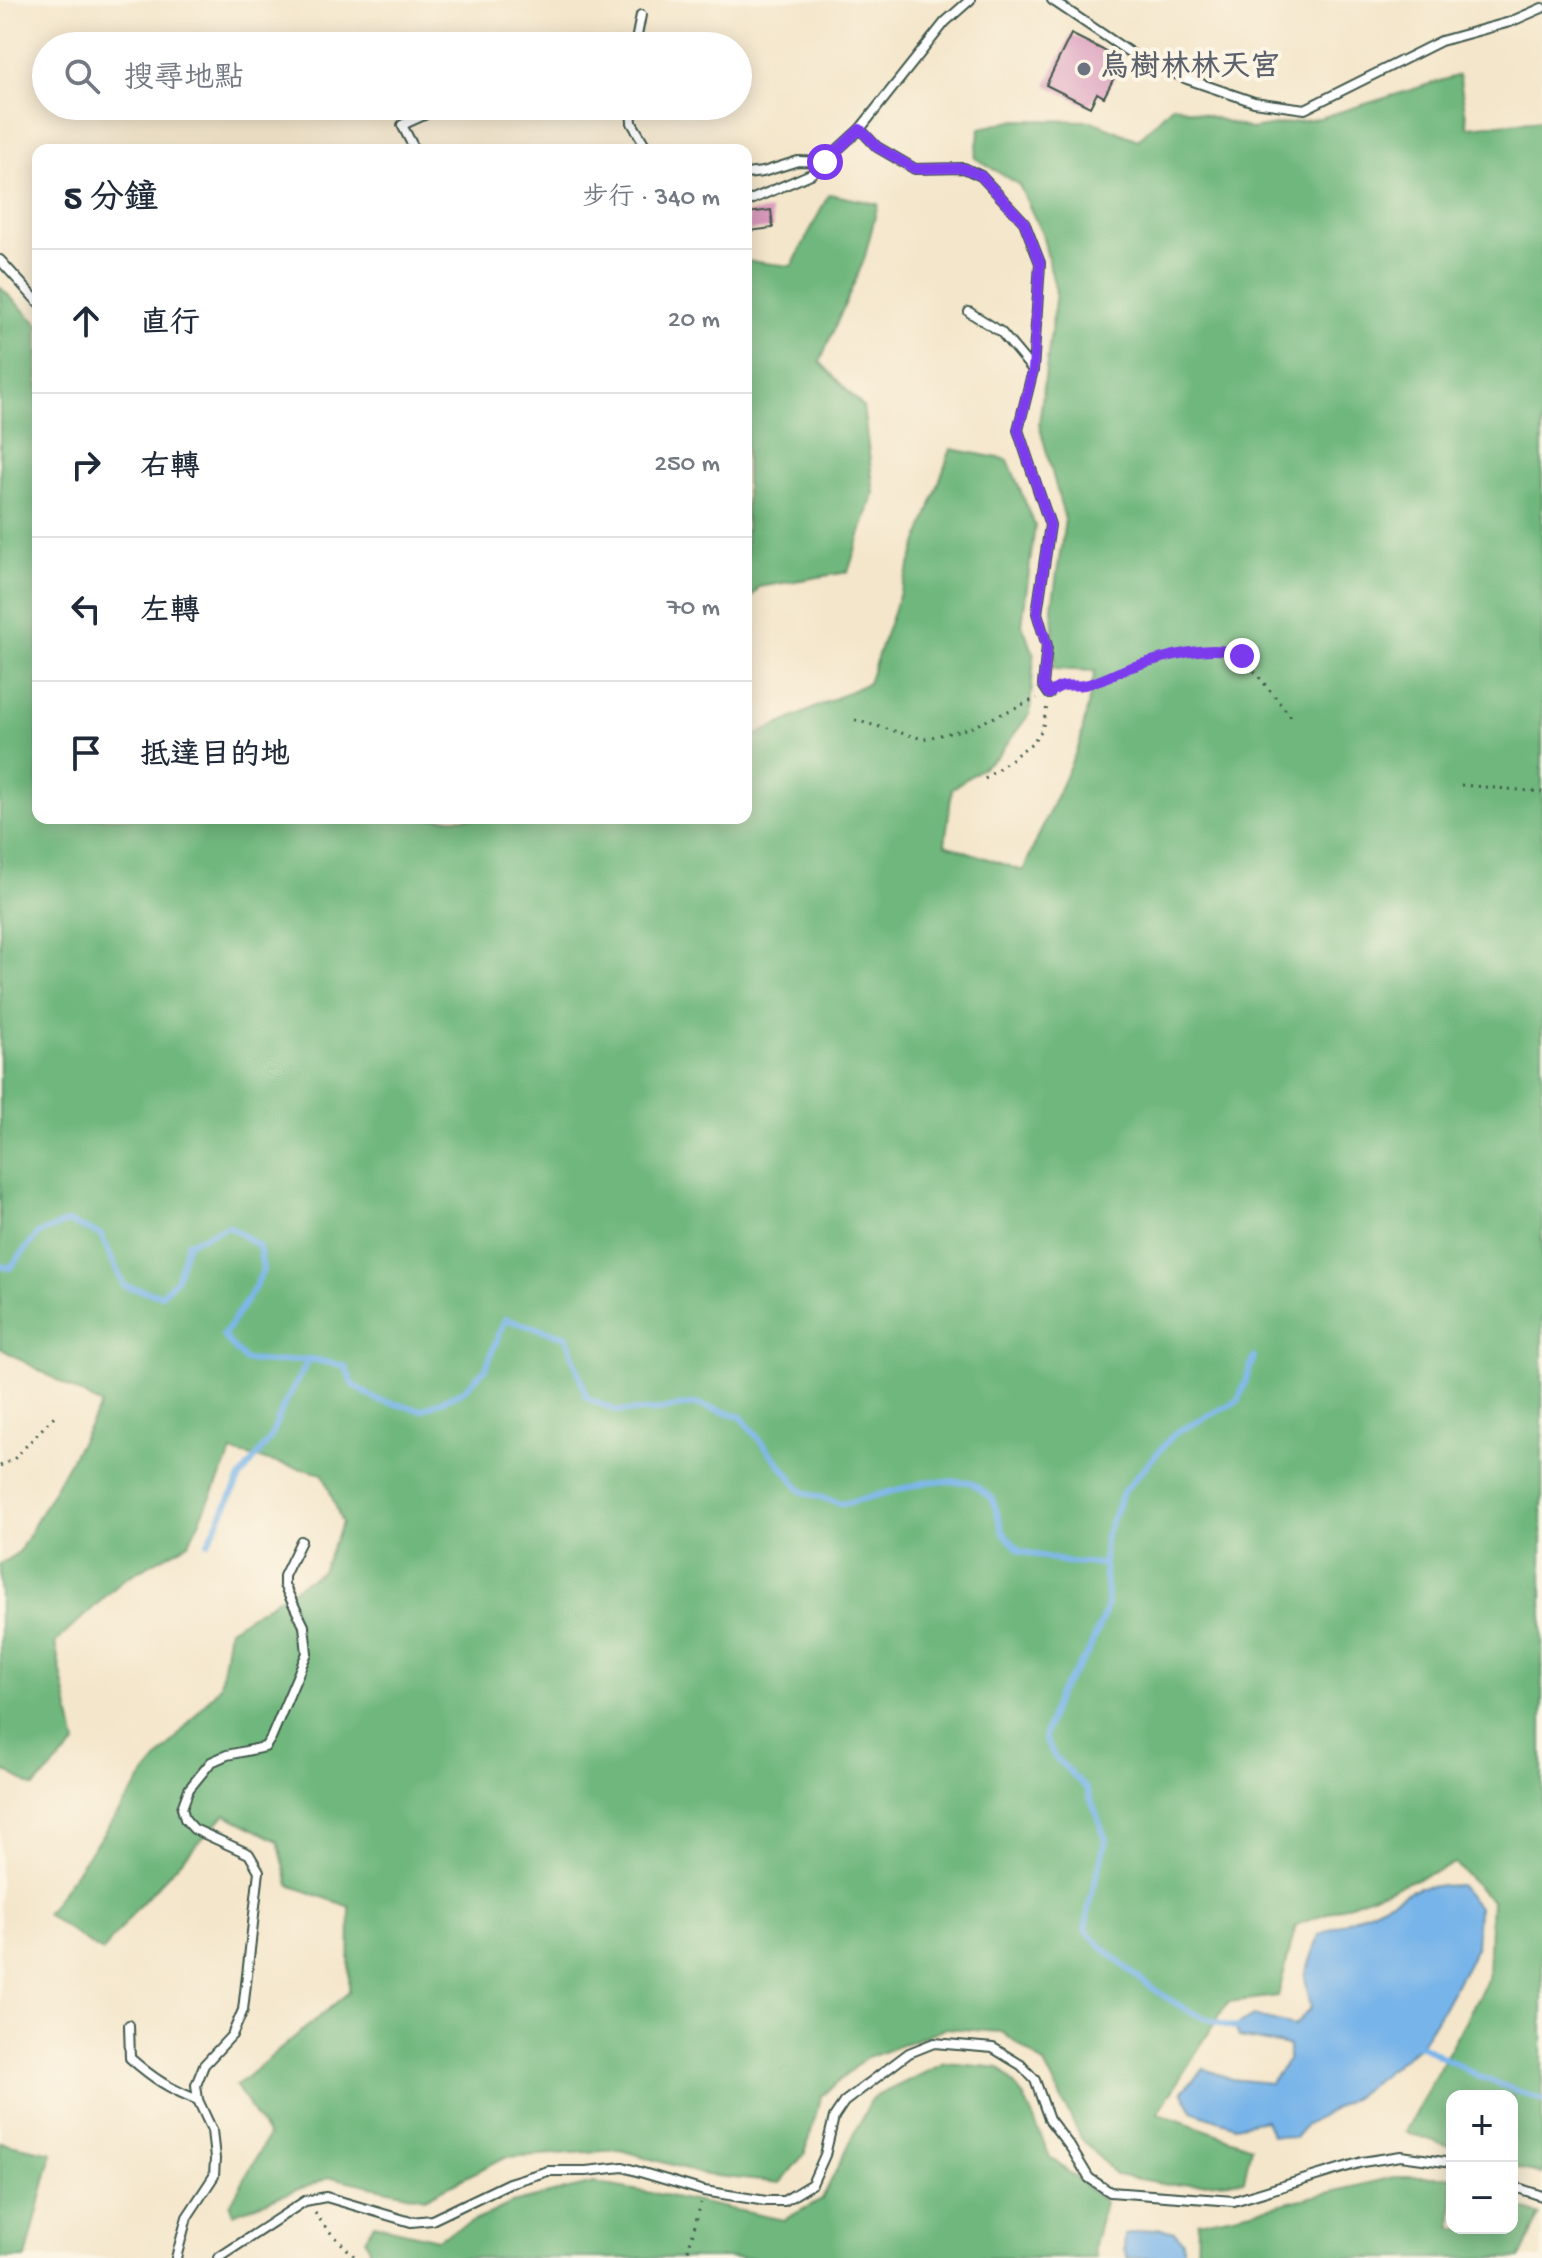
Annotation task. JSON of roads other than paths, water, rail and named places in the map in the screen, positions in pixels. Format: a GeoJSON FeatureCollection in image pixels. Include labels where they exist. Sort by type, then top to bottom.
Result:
{"type":"FeatureCollection","features":[{"type":"Feature","properties":{"kind":"lane"},"geometry":{"type":"LineString","coordinates":[[752,199],[811,174],[825,162],[860,129],[945,22],[970,0]]}},
{"type":"Feature","properties":{"kind":"lane"},"geometry":{"type":"LineString","coordinates":[[1052,0],[1135,56],[1187,79],[1254,102],[1305,109],[1441,41],[1510,22],[1542,8]]}},
{"type":"Feature","properties":{"kind":"lane"},"geometry":{"type":"LineString","coordinates":[[638,32],[641,15]]}},
{"type":"Feature","properties":{"kind":"lane"},"geometry":{"type":"LineString","coordinates":[[412,144],[402,125],[413,120]]}},
{"type":"Feature","properties":{"kind":"lane"},"geometry":{"type":"LineString","coordinates":[[632,120],[644,144]]}},
{"type":"Feature","properties":{"kind":"lane"},"geometry":{"type":"LineString","coordinates":[[860,129],[877,147],[915,169],[964,168],[981,176],[1024,222],[1040,263],[1033,370],[1018,430],[1050,525],[1037,613],[1047,646],[1043,685],[1049,694]]}},
{"type":"Feature","properties":{"kind":"lane"},"geometry":{"type":"LineString","coordinates":[[752,173],[798,161],[825,162]]}},
{"type":"Feature","properties":{"kind":"lane"},"geometry":{"type":"LineString","coordinates":[[0,260],[32,295]]}},
{"type":"Feature","properties":{"kind":"lane"},"geometry":{"type":"LineString","coordinates":[[969,312],[1001,332],[1033,370]]}},
{"type":"Feature","properties":{"kind":"lane"},"geometry":{"type":"LineString","coordinates":[[176,2258],[187,2217],[214,2176],[212,2130],[198,2100],[196,2085],[204,2065],[232,2035],[243,2010],[259,1871],[249,1854],[194,1829],[185,1819],[182,1808],[189,1789],[211,1762],[227,1755],[265,1747],[271,1738],[307,1653],[304,1626],[284,1585],[284,1576],[301,1541]]}},
{"type":"Feature","properties":{"kind":"lane"},"geometry":{"type":"LineString","coordinates":[[129,2025],[130,2058],[154,2079],[198,2100]]}},
{"type":"Feature","properties":{"kind":"lane"},"geometry":{"type":"LineString","coordinates":[[218,2258],[305,2201],[326,2197],[411,2222],[432,2220],[509,2183],[548,2171],[623,2167],[704,2191],[784,2201],[812,2184],[825,2155],[834,2117],[844,2102],[909,2053],[934,2043],[993,2048],[1021,2065],[1035,2080],[1049,2119],[1089,2178],[1110,2192],[1234,2201],[1362,2162],[1401,2156],[1446,2162]]}},
{"type":"Feature","properties":{"kind":"lane"},"geometry":{"type":"LineString","coordinates":[[1518,2188],[1542,2196]]}},
{"type":"Feature","properties":{"kind":"water"},"geometry":{"type":"Polygon","coordinates":[[[1459,1885],[1478,1907],[1476,1948],[1420,2045],[1357,2095],[1305,2126],[1295,2138],[1272,2135],[1265,2120],[1235,2126],[1192,2111],[1182,2091],[1204,2069],[1232,2079],[1270,2083],[1289,2059],[1289,2046],[1239,2037],[1235,2027],[1253,2016],[1294,2026],[1311,2008],[1305,1976],[1319,1935],[1419,1887],[1459,1885]]]}},
{"type":"Feature","properties":{"kind":"water"},"geometry":{"type":"Polygon","coordinates":[[[1160,2228],[1174,2232],[1183,2241],[1183,2258],[1127,2258],[1125,2234],[1160,2228]]]}},
{"type":"Feature","properties":{"kind":"waterway"},"geometry":{"type":"LineString","coordinates":[[0,1266],[10,1268],[38,1234],[68,1222],[101,1235],[124,1286],[161,1295],[176,1280],[188,1243],[229,1226],[259,1246],[263,1270],[223,1336],[245,1360],[273,1362],[309,1359],[345,1366],[353,1385],[377,1400],[422,1410],[463,1391],[486,1368],[505,1319],[567,1337],[587,1398],[617,1411],[652,1411],[695,1404],[740,1416],[803,1492],[843,1504],[931,1481],[970,1482],[992,1498],[1003,1532],[1020,1551],[1066,1562],[1104,1564]]}},
{"type":"Feature","properties":{"kind":"waterway"},"geometry":{"type":"LineString","coordinates":[[1242,2028],[1221,2024],[1178,2005],[1118,1961],[1085,1930],[1106,1840],[1087,1789],[1055,1757],[1044,1738],[1058,1695],[1088,1653],[1108,1605],[1105,1538],[1123,1492],[1175,1433],[1239,1400],[1254,1357]]}},
{"type":"Feature","properties":{"kind":"waterway"},"geometry":{"type":"LineString","coordinates":[[208,1542],[240,1478],[270,1439],[309,1359]]}},
{"type":"Feature","properties":{"kind":"waterway"},"geometry":{"type":"LineString","coordinates":[[1413,2044],[1480,2077],[1542,2100]]}},
{"type":"Feature","properties":{"kind":"place","name":"烏樹林林天宮"},"geometry":{"type":"Point","coordinates":[1084,69]}}]}
